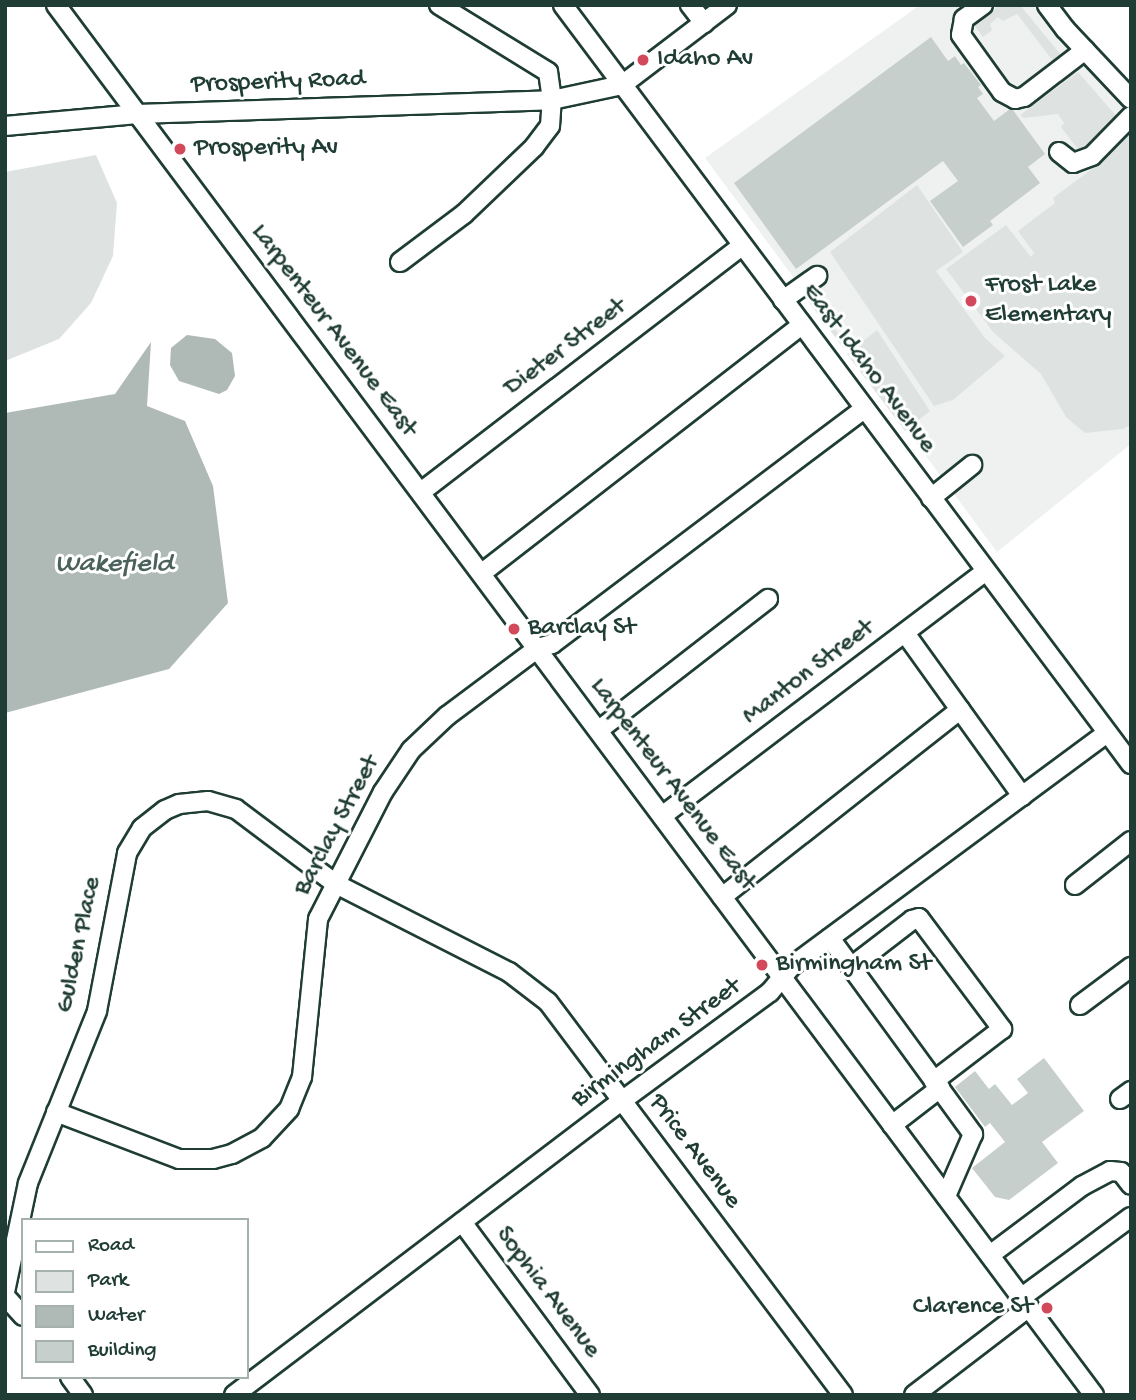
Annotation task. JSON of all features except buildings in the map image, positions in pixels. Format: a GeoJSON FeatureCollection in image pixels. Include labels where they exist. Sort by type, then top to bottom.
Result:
{"type":"FeatureCollection","features":[{"type":"Feature","properties":{"kind":"street","name":"Larpenteur Avenue East"},"geometry":{"type":"LineString","coordinates":[[56,5],[1094,1395]]}},
{"type":"Feature","properties":{"kind":"street"},"geometry":{"type":"LineString","coordinates":[[400,262],[464,214],[534,147],[550,126],[552,100],[548,72],[439,5]]}},
{"type":"Feature","properties":{"kind":"street","name":"East Idaho Avenue"},"geometry":{"type":"LineString","coordinates":[[563,5],[1131,764]]}},
{"type":"Feature","properties":{"kind":"street"},"geometry":{"type":"LineString","coordinates":[[690,5],[704,23]]}},
{"type":"Feature","properties":{"kind":"street"},"geometry":{"type":"LineString","coordinates":[[622,85],[727,5]]}},
{"type":"Feature","properties":{"kind":"street"},"geometry":{"type":"LineString","coordinates":[[983,5],[964,19],[960,27],[961,36],[1002,92],[1014,99],[1024,97],[1085,50]]}},
{"type":"Feature","properties":{"kind":"street"},"geometry":{"type":"LineString","coordinates":[[1056,8],[1085,50],[1129,93]]}},
{"type":"Feature","properties":{"kind":"street","name":"Prosperity Road"},"geometry":{"type":"LineString","coordinates":[[5,126],[137,114],[552,100],[622,85]]}},
{"type":"Feature","properties":{"kind":"street"},"geometry":{"type":"LineString","coordinates":[[1059,152],[1073,163],[1092,156],[1131,116]]}},
{"type":"Feature","properties":{"kind":"street","name":"Dieter Street"},"geometry":{"type":"LineString","coordinates":[[421,492],[743,246]]}},
{"type":"Feature","properties":{"kind":"street"},"geometry":{"type":"LineString","coordinates":[[783,300],[817,276]]}},
{"type":"Feature","properties":{"kind":"street"},"geometry":{"type":"LineString","coordinates":[[482,573],[802,325]]}},
{"type":"Feature","properties":{"kind":"street","name":"Barclay Street"},"geometry":{"type":"LineString","coordinates":[[56,1112],[179,1159],[223,1157],[262,1138],[289,1109],[302,1077],[318,919],[383,792],[411,750],[446,716],[538,648],[552,644],[864,409]]}},
{"type":"Feature","properties":{"kind":"street"},"geometry":{"type":"LineString","coordinates":[[931,498],[972,465]]}},
{"type":"Feature","properties":{"kind":"street","name":"Manton Street"},"geometry":{"type":"LineString","coordinates":[[662,816],[986,571]]}},
{"type":"Feature","properties":{"kind":"street"},"geometry":{"type":"LineString","coordinates":[[598,730],[768,599]]}},
{"type":"Feature","properties":{"kind":"street"},"geometry":{"type":"LineString","coordinates":[[905,633],[1022,796]]}},
{"type":"Feature","properties":{"kind":"street"},"geometry":{"type":"LineString","coordinates":[[722,897],[960,710]]}},
{"type":"Feature","properties":{"kind":"street","name":"Birmingham Street"},"geometry":{"type":"LineString","coordinates":[[234,1395],[770,992],[792,966],[1107,733]]}},
{"type":"Feature","properties":{"kind":"street","name":"Gulden Place"},"geometry":{"type":"LineString","coordinates":[[23,1218],[28,1183],[97,1012],[127,853],[138,834],[153,818],[179,804],[208,801],[223,804],[249,817],[336,884]]}},
{"type":"Feature","properties":{"kind":"street"},"geometry":{"type":"LineString","coordinates":[[1075,885],[1131,841]]}},
{"type":"Feature","properties":{"kind":"street","name":"Price Avenue"},"geometry":{"type":"LineString","coordinates":[[336,884],[509,972],[530,986],[566,1024],[843,1395]]}},
{"type":"Feature","properties":{"kind":"street"},"geometry":{"type":"LineString","coordinates":[[851,967],[912,920],[919,918],[1002,1029],[892,1125]]}},
{"type":"Feature","properties":{"kind":"street"},"geometry":{"type":"LineString","coordinates":[[830,938],[973,1134],[946,1196]]}},
{"type":"Feature","properties":{"kind":"street"},"geometry":{"type":"LineString","coordinates":[[1080,1005],[1131,967]]}},
{"type":"Feature","properties":{"kind":"street"},"geometry":{"type":"LineString","coordinates":[[990,1255],[1082,1186],[1110,1171],[1121,1172],[1131,1185]]}},
{"type":"Feature","properties":{"kind":"street"},"geometry":{"type":"LineString","coordinates":[[914,1395],[1131,1217]]}},
{"type":"Feature","properties":{"kind":"street","name":"Sophia Avenue"},"geometry":{"type":"LineString","coordinates":[[461,1222],[584,1392]]}},
{"type":"Feature","properties":{"kind":"street","name":"Gulden Place"},"geometry":{"type":"LineString","coordinates":[[11,1305],[21,1233]]}},
{"type":"Feature","properties":{"kind":"shaded area","name":"Frost Lake Elementary"},"geometry":{"type":"Polygon","coordinates":[[[920,5],[1034,5],[1131,114],[1131,444],[997,552],[705,158],[920,5]]]}},
{"type":"Feature","properties":{"kind":"green space"},"geometry":{"type":"Polygon","coordinates":[[[1000,5],[1020,5],[1061,55],[1053,61],[1017,14],[1003,21],[998,17],[990,24],[992,30],[983,37],[974,25],[1000,5]]]}},
{"type":"Feature","properties":{"kind":"green space"},"geometry":{"type":"Polygon","coordinates":[[[1078,72],[1118,118],[1084,150],[1077,148],[1061,127],[1064,123],[1058,114],[1023,118],[1020,115],[1078,72]]]}},
{"type":"Feature","properties":{"kind":"green space"},"geometry":{"type":"Polygon","coordinates":[[[1131,133],[1131,425],[1123,429],[1085,433],[1066,417],[1041,374],[993,332],[946,269],[1006,225],[1031,257],[1034,253],[1018,231],[1055,203],[1053,198],[1100,163],[1131,133]]]}},
{"type":"Feature","properties":{"kind":"green space"},"geometry":{"type":"Polygon","coordinates":[[[96,155],[117,203],[113,256],[91,303],[59,339],[5,361],[5,172],[96,155]]]}},
{"type":"Feature","properties":{"kind":"green space"},"geometry":{"type":"Polygon","coordinates":[[[917,185],[963,252],[936,271],[985,338],[1005,356],[953,400],[934,406],[830,252],[917,185]]]}},
{"type":"Feature","properties":{"kind":"green space"},"geometry":{"type":"Polygon","coordinates":[[[802,293],[808,293],[848,347],[844,349],[802,293]]]}},
{"type":"Feature","properties":{"kind":"green space"},"geometry":{"type":"Polygon","coordinates":[[[877,330],[930,411],[905,431],[847,354],[877,330]]]}},
{"type":"Feature","properties":{"kind":"water"},"geometry":{"type":"Polygon","coordinates":[[[187,335],[215,339],[232,353],[235,376],[227,390],[219,394],[179,381],[170,365],[171,348],[187,335]]]}},
{"type":"Feature","properties":{"kind":"water","name":"Wakefield"},"geometry":{"type":"Polygon","coordinates":[[[151,342],[147,406],[185,421],[213,486],[228,603],[169,669],[5,713],[5,413],[115,394],[151,342]]]}},
{"type":"Feature","properties":{"kind":"place","name":"Idaho Av"},"geometry":{"type":"Point","coordinates":[643,60]}},
{"type":"Feature","properties":{"kind":"place","name":"Prosperity Av"},"geometry":{"type":"Point","coordinates":[180,149]}},
{"type":"Feature","properties":{"kind":"place","name":"Frost Lake Elementary"},"geometry":{"type":"Point","coordinates":[971,301]}},
{"type":"Feature","properties":{"kind":"place","name":"Barclay St"},"geometry":{"type":"Point","coordinates":[514,629]}},
{"type":"Feature","properties":{"kind":"place","name":"Birmingham St"},"geometry":{"type":"Point","coordinates":[762,965]}},
{"type":"Feature","properties":{"kind":"place","name":"Clarence St"},"geometry":{"type":"Point","coordinates":[1047,1308]}}]}
